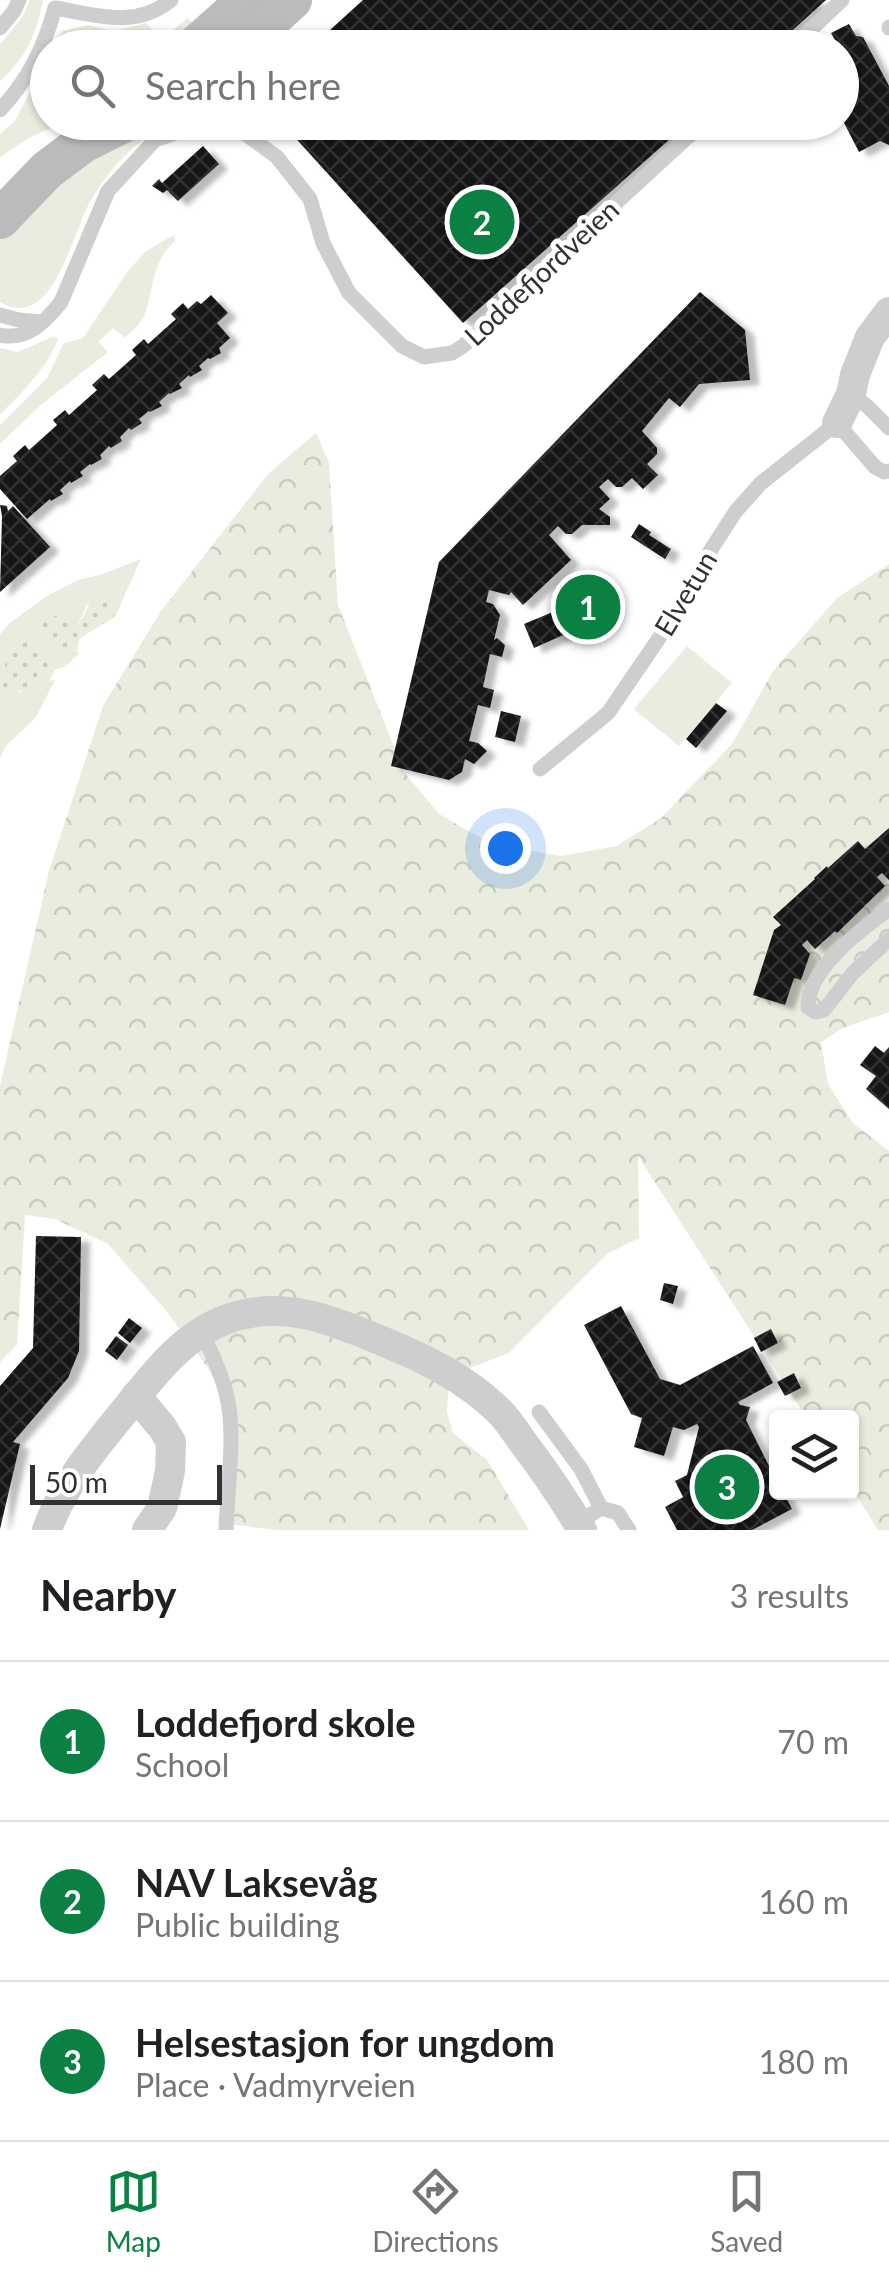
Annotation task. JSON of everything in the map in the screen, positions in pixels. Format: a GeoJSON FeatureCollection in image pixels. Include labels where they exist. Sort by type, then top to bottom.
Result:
{"type":"FeatureCollection","features":[{"type":"Feature","properties":{"kind":"main road"},"geometry":{"type":"LineString","coordinates":[[213,30],[247,0]]}},
{"type":"Feature","properties":{"kind":"main road"},"geometry":{"type":"LineString","coordinates":[[259,30],[292,0]]}},
{"type":"Feature","properties":{"kind":"main road"},"geometry":{"type":"LineString","coordinates":[[0,176],[49,140]]}},
{"type":"Feature","properties":{"kind":"main road"},"geometry":{"type":"LineString","coordinates":[[0,219],[47,170],[89,140]]}},
{"type":"Feature","properties":{"kind":"street","name":"Elvetun"},"geometry":{"type":"LineString","coordinates":[[837,423],[870,337],[889,312]]}},
{"type":"Feature","properties":{"kind":"street"},"geometry":{"type":"LineString","coordinates":[[47,1530],[77,1472],[176,1349],[229,1318],[288,1311],[330,1319],[434,1363],[469,1385],[501,1413],[554,1484],[587,1520]]}},
{"type":"Feature","properties":{"kind":"street"},"geometry":{"type":"LineString","coordinates":[[136,1396],[171,1442],[162,1508],[147,1530]]}},
{"type":"Feature","properties":{"kind":"lane"},"geometry":{"type":"LineString","coordinates":[[0,28],[19,0]]}},
{"type":"Feature","properties":{"kind":"lane"},"geometry":{"type":"LineString","coordinates":[[48,30],[56,3],[124,18],[160,10],[172,0]]}},
{"type":"Feature","properties":{"kind":"lane"},"geometry":{"type":"LineString","coordinates":[[810,30],[842,0]]}},
{"type":"Feature","properties":{"kind":"lane"},"geometry":{"type":"LineString","coordinates":[[0,110],[30,69]]}},
{"type":"Feature","properties":{"kind":"lane"},"geometry":{"type":"LineString","coordinates":[[0,335],[13,338],[29,333],[50,316],[61,302],[108,191],[155,140]]}},
{"type":"Feature","properties":{"kind":"lane","name":"Loddefjordveien"},"geometry":{"type":"LineString","coordinates":[[254,140],[277,158],[310,199],[324,244],[348,292],[402,346],[424,357],[452,353],[476,336],[684,140]]}},
{"type":"Feature","properties":{"kind":"lane"},"geometry":{"type":"LineString","coordinates":[[0,315],[41,322]]}},
{"type":"Feature","properties":{"kind":"lane"},"geometry":{"type":"LineString","coordinates":[[851,394],[889,428]]}},
{"type":"Feature","properties":{"kind":"lane"},"geometry":{"type":"LineString","coordinates":[[837,423],[875,467],[889,471]]}},
{"type":"Feature","properties":{"kind":"lane","name":"Elvetun"},"geometry":{"type":"LineString","coordinates":[[540,770],[608,713],[668,626],[736,511],[761,482],[837,423]]}},
{"type":"Feature","properties":{"kind":"lane"},"geometry":{"type":"LineString","coordinates":[[889,908],[853,936],[826,966],[808,996],[808,1007],[815,1012],[824,1010],[852,974],[889,940]]}},
{"type":"Feature","properties":{"kind":"lane"},"geometry":{"type":"LineString","coordinates":[[202,1332],[228,1400],[231,1432],[226,1530]]}},
{"type":"Feature","properties":{"kind":"lane"},"geometry":{"type":"LineString","coordinates":[[540,1412],[581,1469],[587,1520],[618,1513],[629,1530]]}},
{"type":"Feature","properties":{"kind":"green space"},"geometry":{"type":"Polygon","coordinates":[[[30,0],[43,0],[35,30],[30,30],[30,41],[0,81],[0,44],[21,19],[30,0]]]}},
{"type":"Feature","properties":{"kind":"green space"},"geometry":{"type":"Polygon","coordinates":[[[188,18],[197,28],[195,30],[173,30],[188,18]]]}},
{"type":"Feature","properties":{"kind":"green space"},"geometry":{"type":"Polygon","coordinates":[[[146,23],[152,30],[118,30],[146,23]]]}},
{"type":"Feature","properties":{"kind":"green space"},"geometry":{"type":"Polygon","coordinates":[[[88,25],[110,30],[66,30],[88,25]]]}},
{"type":"Feature","properties":{"kind":"green space"},"geometry":{"type":"Polygon","coordinates":[[[30,92],[30,138],[0,157],[0,134],[15,121],[30,92]]]}},
{"type":"Feature","properties":{"kind":"green space"},"geometry":{"type":"Polygon","coordinates":[[[117,140],[143,140],[98,189],[47,292],[34,304],[18,308],[0,302],[0,237],[13,218],[117,140]]]}},
{"type":"Feature","properties":{"kind":"green space"},"geometry":{"type":"Polygon","coordinates":[[[174,235],[175,241],[158,266],[139,324],[125,338],[113,328],[98,342],[108,352],[42,404],[0,444],[0,425],[47,378],[64,343],[83,338],[128,271],[146,251],[174,235]]]}},
{"type":"Feature","properties":{"kind":"green space"},"geometry":{"type":"Polygon","coordinates":[[[54,336],[58,339],[41,370],[0,414],[0,348],[18,352],[54,336]]]}},
{"type":"Feature","properties":{"kind":"green space"},"geometry":{"type":"Polygon","coordinates":[[[316,433],[329,463],[338,605],[404,772],[439,814],[491,844],[561,856],[616,846],[660,819],[732,744],[773,671],[837,598],[889,564],[889,1012],[843,1028],[821,1042],[828,1084],[853,1123],[889,1151],[889,1530],[878,1530],[859,1499],[859,1410],[801,1410],[638,1156],[639,1238],[607,1254],[509,1353],[449,1376],[447,1412],[453,1433],[487,1460],[529,1530],[277,1530],[219,1523],[227,1429],[218,1386],[168,1313],[108,1244],[55,1219],[25,1215],[17,1345],[0,1362],[0,1086],[49,871],[103,706],[161,611],[269,473],[316,433]]]}},
{"type":"Feature","properties":{"kind":"green space"},"geometry":{"type":"Polygon","coordinates":[[[141,559],[115,617],[105,600],[86,605],[77,623],[48,636],[58,650],[77,650],[79,654],[55,670],[40,657],[18,693],[40,682],[55,680],[36,717],[6,746],[0,758],[0,634],[47,596],[78,580],[141,559]]]}},
{"type":"Feature","properties":{"kind":"green space"},"geometry":{"type":"Polygon","coordinates":[[[94,598],[105,600],[115,617],[80,638],[77,650],[58,650],[41,630],[41,622],[61,615],[78,623],[94,598]]]}},
{"type":"Feature","properties":{"kind":"green space"},"geometry":{"type":"Polygon","coordinates":[[[29,633],[40,642],[40,657],[55,670],[49,681],[20,691],[9,690],[3,686],[6,659],[19,636],[29,633]]]}},
{"type":"Feature","properties":{"kind":"green space"},"geometry":{"type":"Polygon","coordinates":[[[687,646],[732,683],[679,746],[634,709],[687,646]]]}},
{"type":"Feature","properties":{"kind":"building"},"geometry":{"type":"Polygon","coordinates":[[[363,0],[826,0],[793,30],[330,30],[363,0]]]}},
{"type":"Feature","properties":{"kind":"building"},"geometry":{"type":"Polygon","coordinates":[[[859,36],[863,37],[889,86],[889,145],[880,141],[859,152],[853,140],[859,140],[859,36]]]}},
{"type":"Feature","properties":{"kind":"building"},"geometry":{"type":"Polygon","coordinates":[[[297,140],[669,140],[463,323],[297,140]]]}},
{"type":"Feature","properties":{"kind":"building"},"geometry":{"type":"Polygon","coordinates":[[[203,146],[219,164],[178,201],[167,190],[163,193],[152,186],[159,179],[162,183],[203,146]]]}},
{"type":"Feature","properties":{"kind":"building"},"geometry":{"type":"Polygon","coordinates":[[[700,292],[745,330],[750,380],[699,384],[680,407],[669,398],[642,431],[657,448],[657,454],[647,464],[658,475],[643,489],[632,478],[622,487],[608,479],[599,487],[610,499],[599,509],[610,517],[610,525],[582,525],[572,534],[558,526],[549,535],[571,560],[523,605],[511,592],[509,595],[489,590],[486,602],[493,604],[500,615],[494,640],[497,638],[505,645],[502,657],[490,654],[483,687],[494,690],[490,708],[478,705],[469,741],[487,751],[474,764],[465,759],[462,772],[449,780],[391,766],[439,562],[700,292]]]}},
{"type":"Feature","properties":{"kind":"building"},"geometry":{"type":"Polygon","coordinates":[[[211,295],[228,313],[217,323],[230,338],[219,348],[221,353],[208,358],[199,366],[202,370],[179,384],[182,388],[159,402],[162,406],[139,419],[142,423],[129,428],[120,437],[122,441],[109,446],[100,455],[102,459],[90,464],[80,472],[83,476],[60,490],[63,494],[50,499],[27,519],[0,489],[0,476],[17,461],[13,456],[25,445],[29,450],[57,425],[53,420],[65,410],[69,415],[97,390],[92,385],[104,374],[109,379],[136,355],[132,350],[144,339],[148,344],[176,319],[171,314],[183,303],[188,309],[211,295]]]}},
{"type":"Feature","properties":{"kind":"building"},"geometry":{"type":"Polygon","coordinates":[[[0,505],[7,506],[8,511],[13,506],[50,547],[0,592],[2,516],[0,505]]]}},
{"type":"Feature","properties":{"kind":"building"},"geometry":{"type":"Polygon","coordinates":[[[639,524],[671,549],[665,559],[631,537],[639,524]]]}},
{"type":"Feature","properties":{"kind":"building"},"geometry":{"type":"Polygon","coordinates":[[[560,609],[570,632],[534,648],[524,624],[560,609]]]}},
{"type":"Feature","properties":{"kind":"building"},"geometry":{"type":"Polygon","coordinates":[[[716,703],[727,711],[696,748],[686,739],[716,703]]]}},
{"type":"Feature","properties":{"kind":"building"},"geometry":{"type":"Polygon","coordinates":[[[501,711],[521,716],[515,742],[495,737],[501,711]]]}},
{"type":"Feature","properties":{"kind":"building"},"geometry":{"type":"Polygon","coordinates":[[[889,828],[889,880],[882,873],[877,877],[885,886],[815,949],[807,940],[802,945],[810,954],[801,980],[794,978],[785,1005],[753,995],[774,930],[781,925],[773,917],[858,841],[865,849],[889,828]]]}},
{"type":"Feature","properties":{"kind":"building"},"geometry":{"type":"Polygon","coordinates":[[[875,1046],[884,1053],[889,1047],[889,1109],[866,1089],[876,1076],[860,1065],[875,1046]]]}},
{"type":"Feature","properties":{"kind":"building"},"geometry":{"type":"Polygon","coordinates":[[[36,1236],[81,1237],[79,1351],[68,1378],[13,1442],[20,1444],[0,1529],[0,1386],[33,1348],[36,1236]]]}},
{"type":"Feature","properties":{"kind":"building"},"geometry":{"type":"Polygon","coordinates":[[[664,1283],[678,1286],[673,1304],[660,1300],[664,1283]]]}},
{"type":"Feature","properties":{"kind":"building"},"geometry":{"type":"Polygon","coordinates":[[[621,1306],[660,1379],[680,1385],[753,1346],[773,1383],[738,1402],[750,1407],[746,1420],[769,1466],[769,1500],[787,1500],[792,1509],[752,1530],[677,1530],[665,1507],[683,1497],[675,1481],[687,1475],[699,1427],[673,1427],[664,1456],[634,1447],[642,1418],[631,1414],[584,1325],[621,1306]]]}},
{"type":"Feature","properties":{"kind":"building"},"geometry":{"type":"Polygon","coordinates":[[[129,1318],[142,1328],[130,1343],[118,1333],[129,1318]]]}},
{"type":"Feature","properties":{"kind":"building"},"geometry":{"type":"Polygon","coordinates":[[[771,1329],[778,1343],[761,1352],[754,1338],[771,1329]]]}},
{"type":"Feature","properties":{"kind":"building"},"geometry":{"type":"Polygon","coordinates":[[[116,1336],[128,1345],[117,1360],[105,1351],[116,1336]]]}},
{"type":"Feature","properties":{"kind":"building"},"geometry":{"type":"Polygon","coordinates":[[[794,1373],[801,1388],[785,1396],[777,1382],[794,1373]]]}},
{"type":"Feature","properties":{"kind":"place","name":"NAV Laksevåg"},"geometry":{"type":"Point","coordinates":[482,222]}},
{"type":"Feature","properties":{"kind":"place","name":"Loddefjord skole"},"geometry":{"type":"Point","coordinates":[588,607]}},
{"type":"Feature","properties":{"kind":"place","name":"Helsestasjon for ungdom"},"geometry":{"type":"Point","coordinates":[727,1487]}}]}
